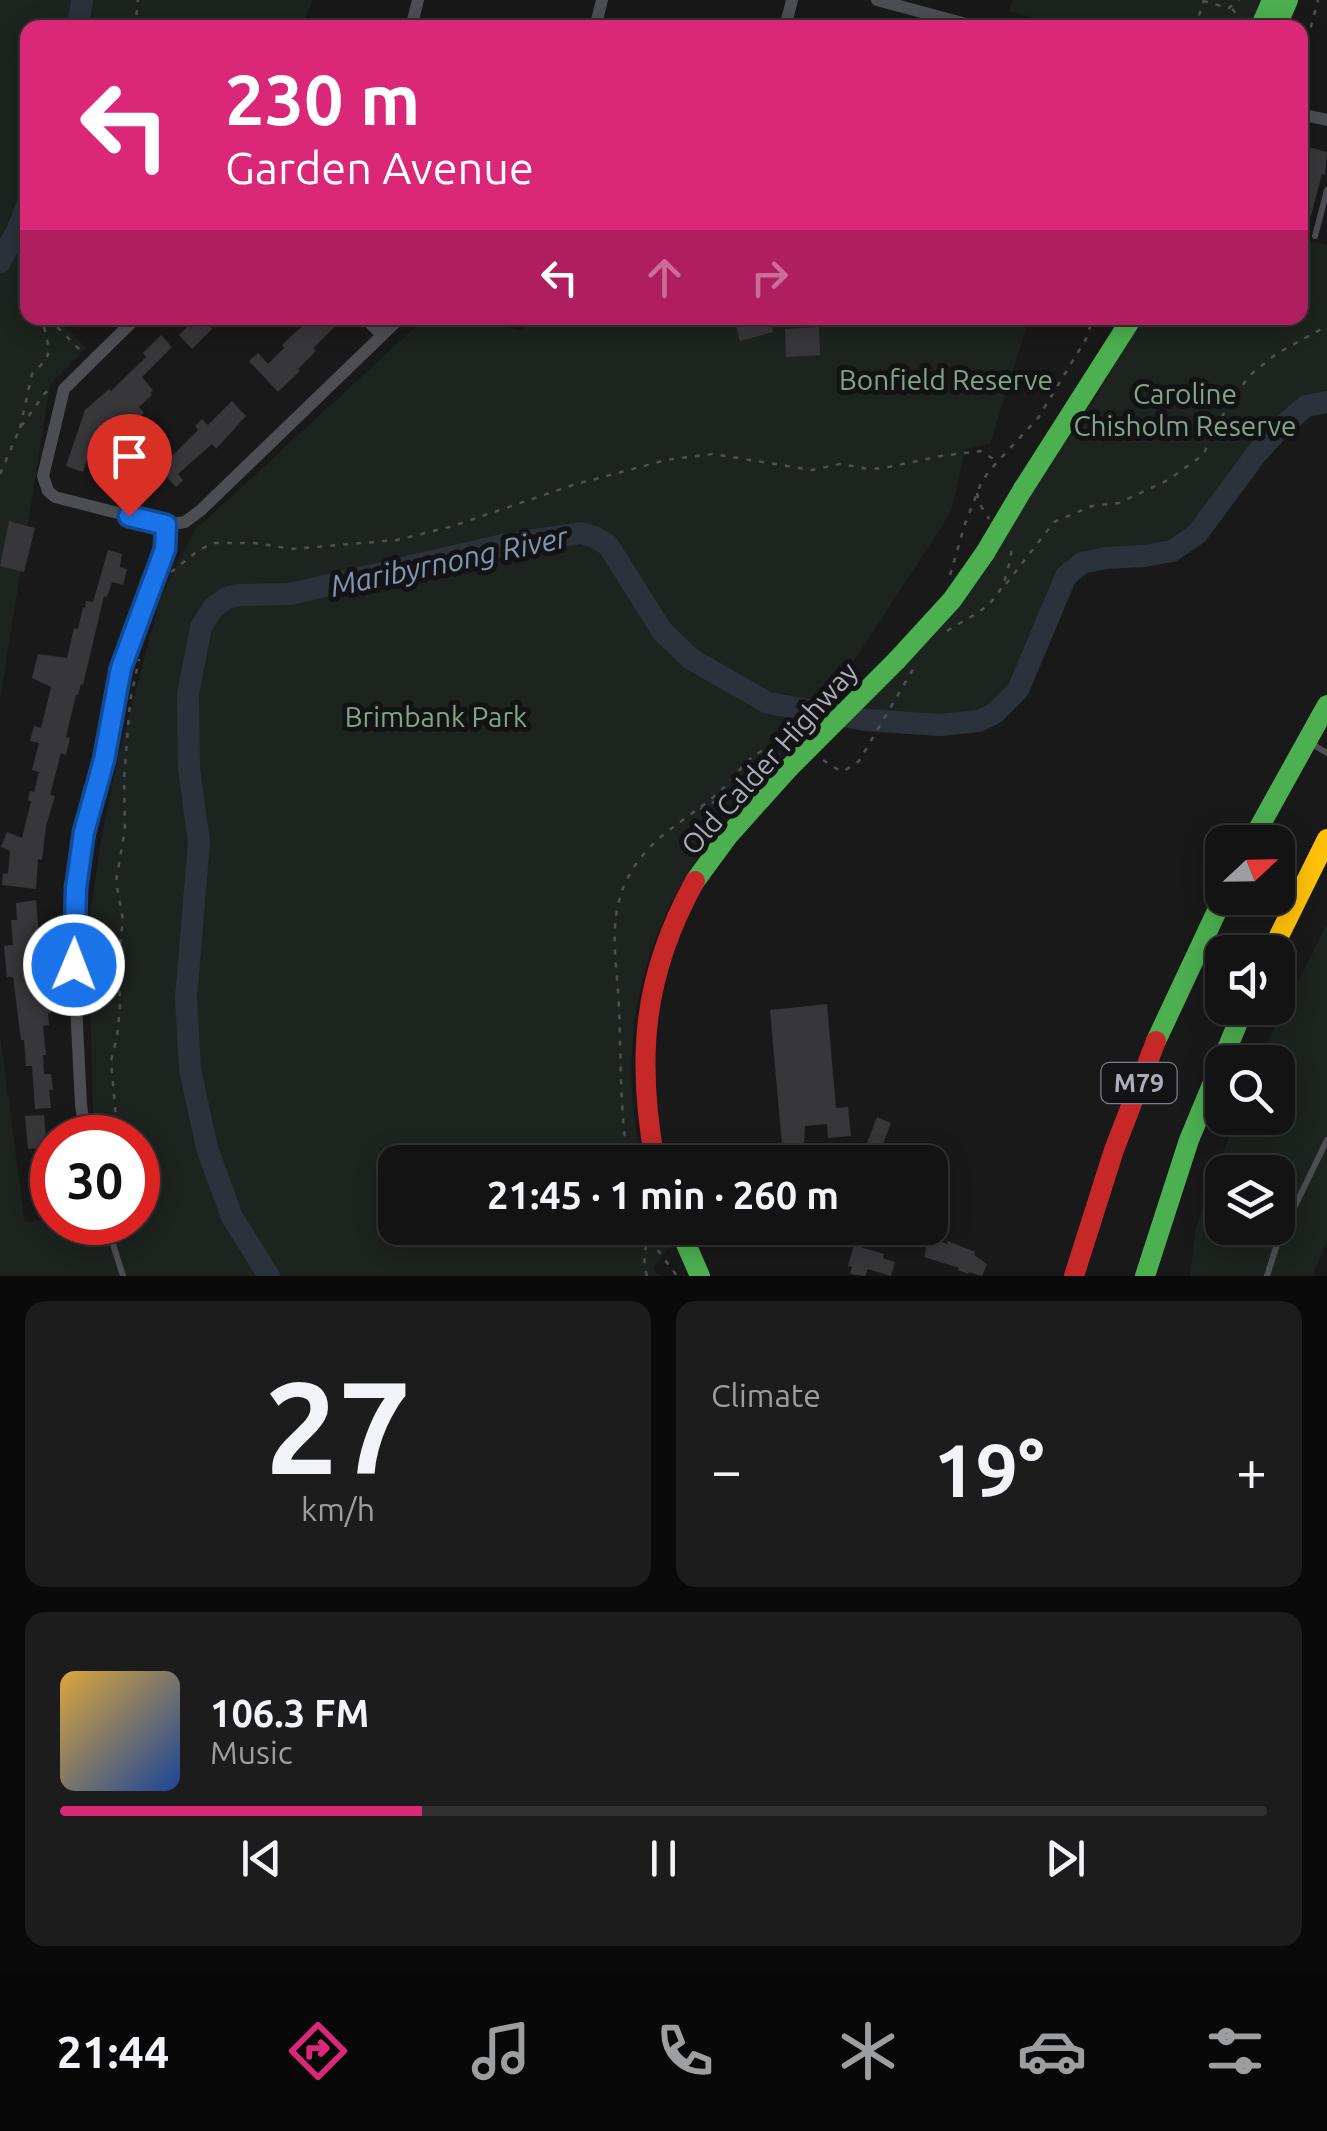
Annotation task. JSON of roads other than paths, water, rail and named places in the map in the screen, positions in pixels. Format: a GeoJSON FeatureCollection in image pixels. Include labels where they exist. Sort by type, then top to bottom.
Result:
{"type":"FeatureCollection","features":[{"type":"Feature","properties":{"kind":"main road","name":"Old Calder Highway"},"geometry":{"type":"LineString","coordinates":[[1024,489],[1114,325]]}},
{"type":"Feature","properties":{"kind":"main road","name":"Old Calder Highway"},"geometry":{"type":"LineString","coordinates":[[652,1145],[645,1105],[644,1060],[652,996],[664,946],[696,880],[722,843],[790,768],[952,600],[1127,325]]}},
{"type":"Feature","properties":{"kind":"main road"},"geometry":{"type":"LineString","coordinates":[[1260,825],[1327,705]]}},
{"type":"Feature","properties":{"kind":"main road"},"geometry":{"type":"LineString","coordinates":[[1279,935],[1327,838]]}},
{"type":"Feature","properties":{"kind":"main road","name":"M79"},"geometry":{"type":"LineString","coordinates":[[1071,1276],[1128,1109],[1215,915]]}},
{"type":"Feature","properties":{"kind":"main road","name":"M79"},"geometry":{"type":"LineString","coordinates":[[1145,1276],[1184,1152],[1236,1025]]}},
{"type":"Feature","properties":{"kind":"main road"},"geometry":{"type":"LineString","coordinates":[[686,1245],[700,1276]]}},
{"type":"Feature","properties":{"kind":"street"},"geometry":{"type":"LineString","coordinates":[[876,0],[951,20]]}},
{"type":"Feature","properties":{"kind":"street"},"geometry":{"type":"LineString","coordinates":[[129,325],[64,388],[43,476],[48,491],[55,497],[166,525],[193,518],[393,325]]}},
{"type":"Feature","properties":{"kind":"street"},"geometry":{"type":"LineString","coordinates":[[372,325],[382,336]]}},
{"type":"Feature","properties":{"kind":"street"},"geometry":{"type":"LineString","coordinates":[[83,1115],[74,965],[80,857],[121,668],[165,549],[166,525]]}},
{"type":"Feature","properties":{"kind":"lane"},"geometry":{"type":"LineString","coordinates":[[1315,236],[1327,190]]}},
{"type":"Feature","properties":{"kind":"lane"},"geometry":{"type":"LineString","coordinates":[[1306,740],[1327,753]]}},
{"type":"Feature","properties":{"kind":"lane"},"geometry":{"type":"LineString","coordinates":[[1267,1276],[1278,1242],[1327,1140]]}},
{"type":"Feature","properties":{"kind":"lane"},"geometry":{"type":"LineString","coordinates":[[113,1245],[123,1276]]}},
{"type":"Feature","properties":{"kind":"waterway","name":"Maribyrnong River"},"geometry":{"type":"LineString","coordinates":[[79,20],[82,0]]}},
{"type":"Feature","properties":{"kind":"waterway","name":"Maribyrnong River"},"geometry":{"type":"LineString","coordinates":[[0,262],[20,224]]}},
{"type":"Feature","properties":{"kind":"waterway","name":"Maribyrnong River"},"geometry":{"type":"LineString","coordinates":[[269,1276],[232,1217],[207,1148],[190,1069],[186,998],[199,842],[189,769],[188,694],[201,627],[213,608],[237,595],[290,594],[503,545],[581,533],[608,545],[662,631],[691,659],[768,703],[866,720],[940,725],[979,721],[995,713],[1018,690],[1066,576],[1082,563],[1172,551],[1197,534],[1278,430],[1306,406],[1327,402]]}},
{"type":"Feature","properties":{"kind":"park label","name":"Bonfield Reserve"},"geometry":{"type":"Point","coordinates":[946,379]}},
{"type":"Feature","properties":{"kind":"park label","name":"Caroline Chisholm Reserve"},"geometry":{"type":"Point","coordinates":[1185,409]}},
{"type":"Feature","properties":{"kind":"park label","name":"Brimbank Park"},"geometry":{"type":"Point","coordinates":[436,716]}}]}
